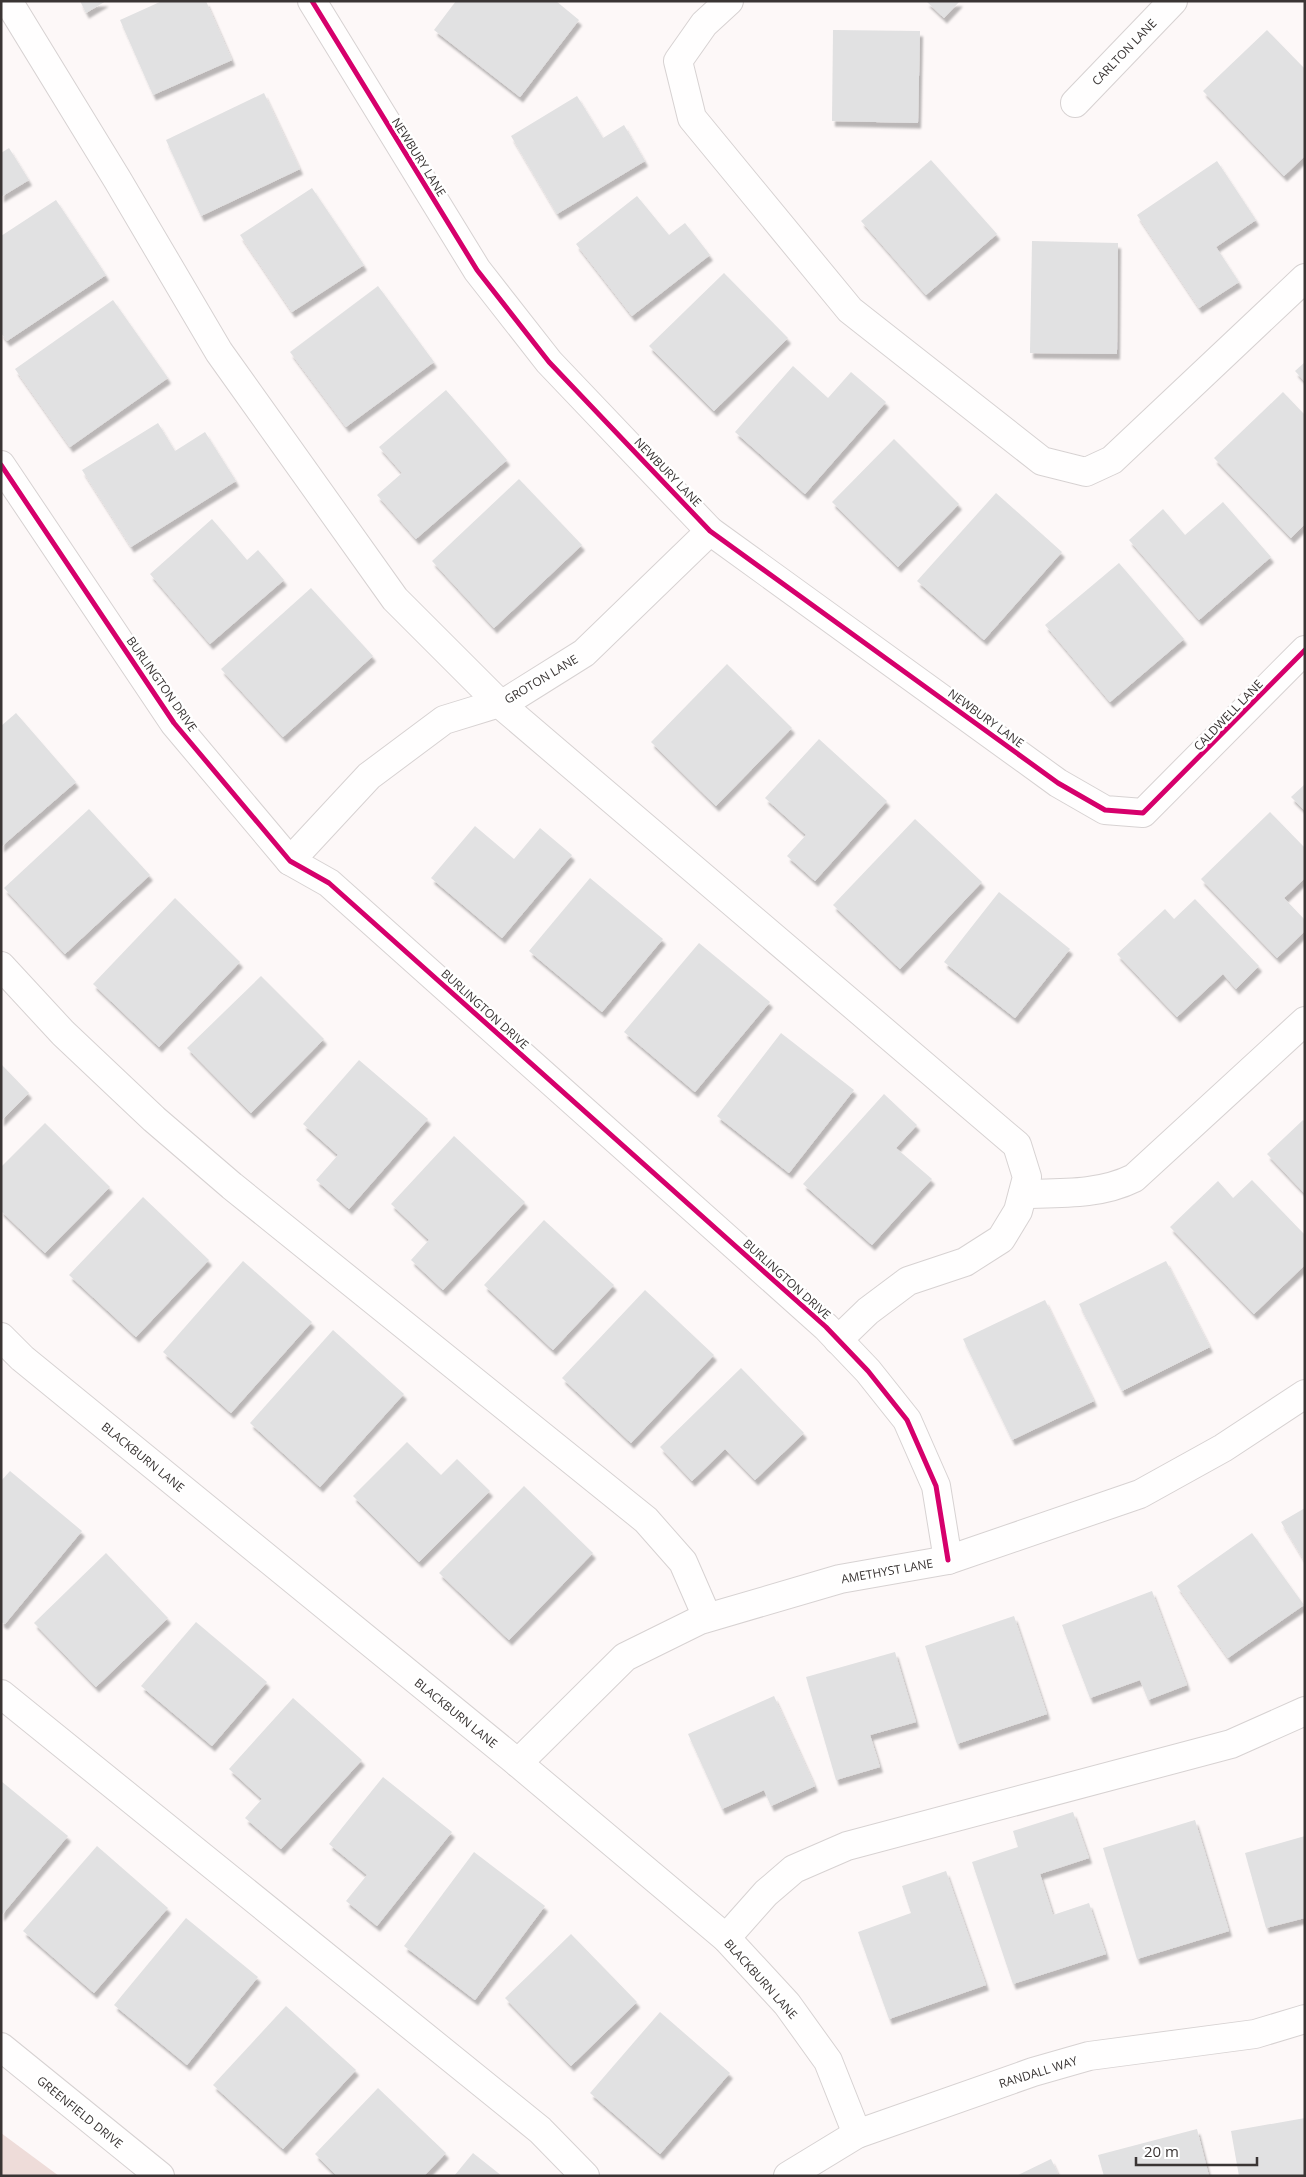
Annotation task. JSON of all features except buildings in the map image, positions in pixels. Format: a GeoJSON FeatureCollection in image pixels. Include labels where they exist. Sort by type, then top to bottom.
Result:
{"type":"FeatureCollection","features":[{"type":"Feature","properties":{"kind":"street"},"geometry":{"type":"LineString","coordinates":[[8,1],[117,179],[219,352],[395,599],[499,703],[1017,1145],[1028,1177],[1018,1212],[1001,1239],[965,1262],[908,1281],[868,1312],[838,1340]]}},
{"type":"Feature","properties":{"kind":"street","name":"NEWBURY LANE"},"geometry":{"type":"LineString","coordinates":[[312,1],[477,270],[549,362],[710,531],[1058,783],[1105,810],[1143,814]]}},
{"type":"Feature","properties":{"kind":"street"},"geometry":{"type":"LineString","coordinates":[[729,1],[704,24],[678,62],[692,118],[850,310],[1042,461],[1086,472],[1112,460],[1305,278]]}},
{"type":"Feature","properties":{"kind":"street","name":"CARLTON LANE"},"geometry":{"type":"LineString","coordinates":[[1075,103],[1174,1]]}},
{"type":"Feature","properties":{"kind":"street","name":"BURLINGTON DRIVE"},"geometry":{"type":"LineString","coordinates":[[1,465],[174,723],[290,861],[329,883],[838,1340],[868,1371],[907,1420],[936,1486],[948,1560]]}},
{"type":"Feature","properties":{"kind":"street","name":"GROTON LANE"},"geometry":{"type":"LineString","coordinates":[[290,861],[376,770],[444,720],[509,700],[584,653],[710,531]]}},
{"type":"Feature","properties":{"kind":"street","name":"CALDWELL LANE"},"geometry":{"type":"LineString","coordinates":[[1143,814],[1305,650]]}},
{"type":"Feature","properties":{"kind":"street"},"geometry":{"type":"LineString","coordinates":[[1,966],[63,1033],[161,1125],[232,1186],[646,1520],[683,1562],[707,1617]]}},
{"type":"Feature","properties":{"kind":"street"},"geometry":{"type":"LineString","coordinates":[[1023,1194],[1090,1191],[1120,1185],[1134,1178],[1305,1021]]}},
{"type":"Feature","properties":{"kind":"street","name":"BLACKBURN LANE"},"geometry":{"type":"LineString","coordinates":[[1,1338],[22,1358],[518,1763],[726,1938],[787,2004],[828,2061],[857,2134]]}},
{"type":"Feature","properties":{"kind":"street","name":"AMETHYST LANE"},"geometry":{"type":"LineString","coordinates":[[518,1763],[625,1657],[707,1617],[840,1579],[948,1560],[1140,1494],[1223,1448],[1305,1394]]}},
{"type":"Feature","properties":{"kind":"street"},"geometry":{"type":"LineString","coordinates":[[1,1694],[540,2130],[585,2176]]}},
{"type":"Feature","properties":{"kind":"street"},"geometry":{"type":"LineString","coordinates":[[726,1938],[766,1893],[794,1869],[847,1846],[1231,1744],[1305,1711]]}},
{"type":"Feature","properties":{"kind":"street","name":"RANDALL WAY"},"geometry":{"type":"LineString","coordinates":[[788,2176],[857,2134],[1033,2072],[1090,2056],[1255,2034],[1305,2019]]}},
{"type":"Feature","properties":{"kind":"street","name":"GREENFIELD DRIVE"},"geometry":{"type":"LineString","coordinates":[[1,2047],[160,2176]]}},
{"type":"Feature","properties":{"kind":"shaded area"},"geometry":{"type":"Polygon","coordinates":[[[1,2133],[59,2176],[1,2176],[1,2133]]]}},
{"type":"Feature","properties":{"kind":"cycle path"},"geometry":{"type":"LineString","coordinates":[[312,1],[477,270],[549,362],[710,531],[1058,783],[1105,810],[1143,813],[1305,650]]}},
{"type":"Feature","properties":{"kind":"cycle path"},"geometry":{"type":"LineString","coordinates":[[1,465],[174,723],[290,861],[329,883],[826,1327],[868,1371],[907,1420],[936,1486],[948,1560]]}}]}
